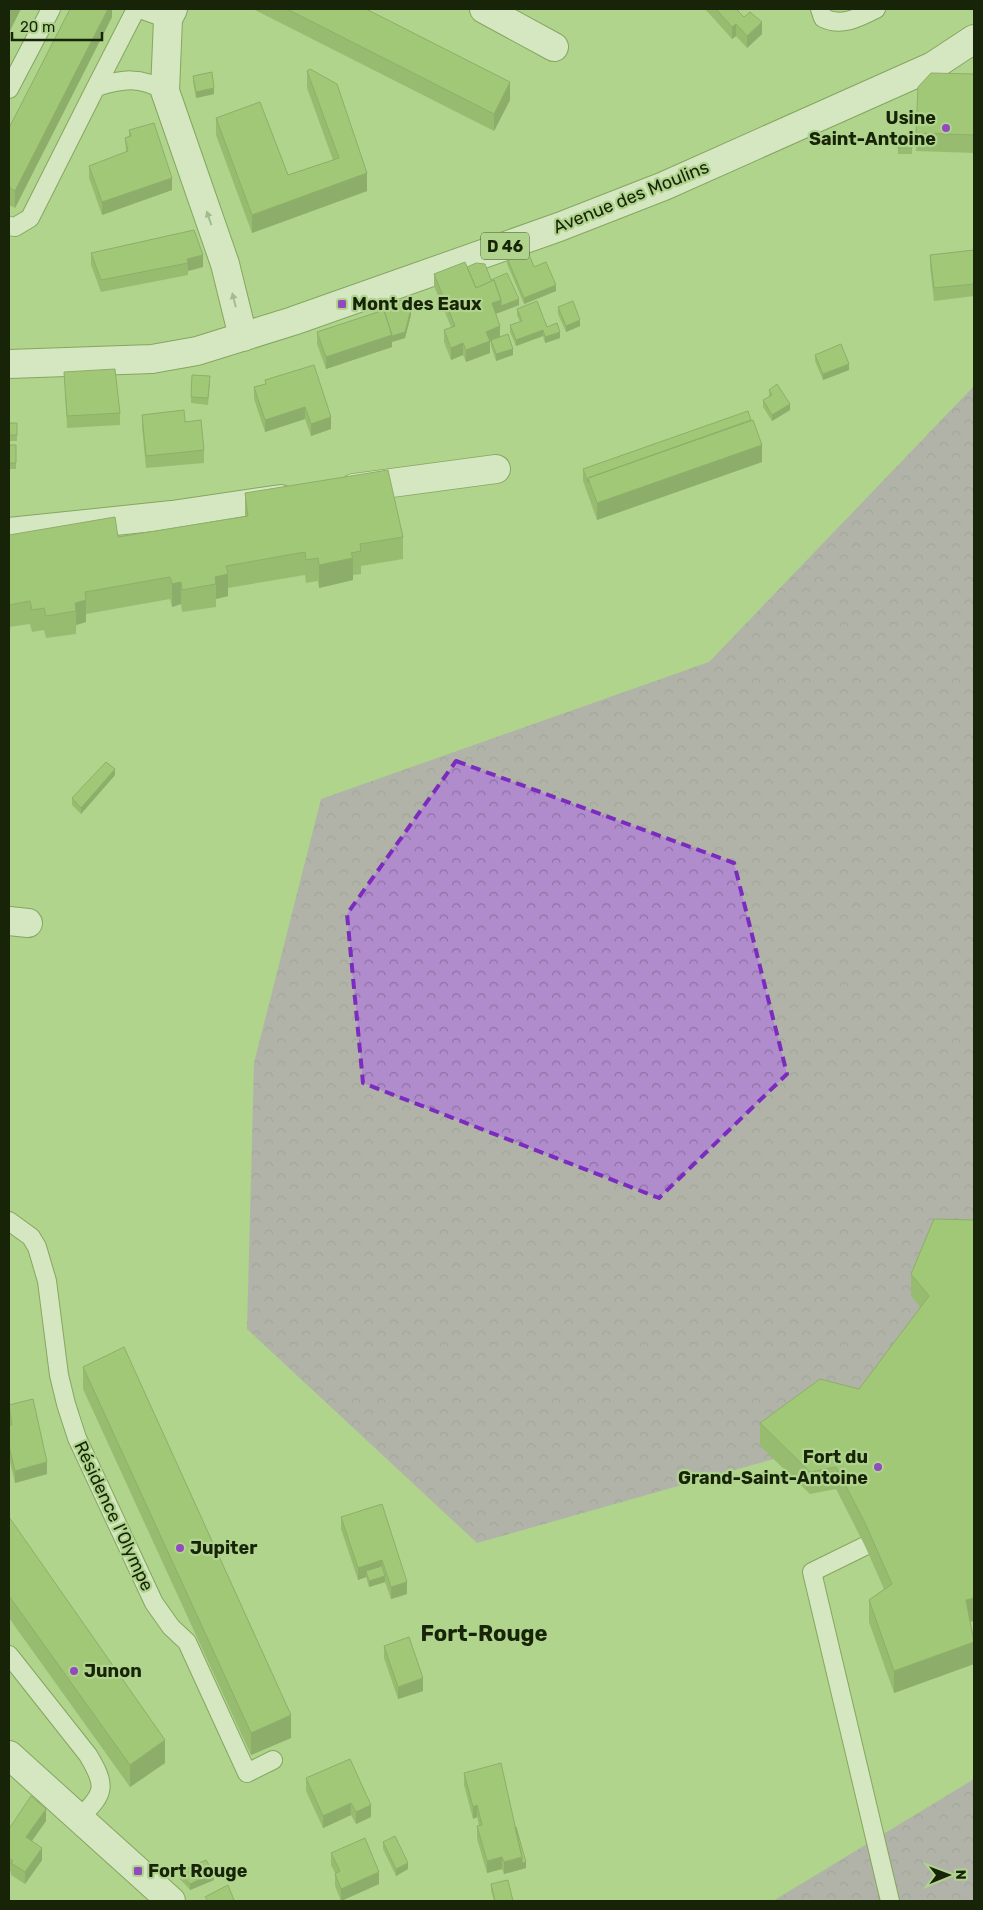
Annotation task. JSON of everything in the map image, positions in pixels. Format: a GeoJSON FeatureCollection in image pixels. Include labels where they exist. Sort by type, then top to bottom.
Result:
{"type":"FeatureCollection","features":[{"type":"Feature","properties":{"kind":"street"},"geometry":{"type":"LineString","coordinates":[[494,11],[554,47]]}},
{"type":"Feature","properties":{"kind":"street"},"geometry":{"type":"LineString","coordinates":[[171,14],[165,92],[225,264],[243,337]]}},
{"type":"Feature","properties":{"kind":"street","name":"Avenue des Moulins"},"geometry":{"type":"LineString","coordinates":[[9,364],[152,359],[197,351],[342,304],[559,227],[664,186],[933,66],[974,39]]}},
{"type":"Feature","properties":{"kind":"street"},"geometry":{"type":"LineString","coordinates":[[9,532],[172,515],[496,469]]}},
{"type":"Feature","properties":{"kind":"street"},"geometry":{"type":"LineString","coordinates":[[9,1755],[171,1901]]}},
{"type":"Feature","properties":{"kind":"lane"},"geometry":{"type":"LineString","coordinates":[[9,90],[51,9]]}},
{"type":"Feature","properties":{"kind":"lane"},"geometry":{"type":"LineString","coordinates":[[9,226],[15,227],[30,218],[136,9]]}},
{"type":"Feature","properties":{"kind":"lane"},"geometry":{"type":"LineString","coordinates":[[140,9],[171,14]]}},
{"type":"Feature","properties":{"kind":"lane"},"geometry":{"type":"LineString","coordinates":[[820,9],[823,18],[833,23],[853,20],[876,9]]}},
{"type":"Feature","properties":{"kind":"lane"},"geometry":{"type":"LineString","coordinates":[[96,87],[121,79],[150,82],[165,92]]}},
{"type":"Feature","properties":{"kind":"lane","name":"Résidence l'Olympe"},"geometry":{"type":"LineString","coordinates":[[9,1221],[31,1237],[37,1247],[46,1281],[59,1375],[77,1438],[154,1603],[171,1627],[187,1642],[247,1773],[273,1760]]}},
{"type":"Feature","properties":{"kind":"lane"},"geometry":{"type":"LineString","coordinates":[[865,1546],[812,1572],[890,1901]]}},
{"type":"Feature","properties":{"kind":"lane"},"geometry":{"type":"LineString","coordinates":[[9,1654],[88,1755],[102,1782],[101,1792],[95,1803],[80,1817]]}},
{"type":"Feature","properties":{"kind":"highlighted area"},"geometry":{"type":"Polygon","coordinates":[[[456,761],[734,863],[787,1074],[659,1198],[363,1083],[347,914],[456,761]]]}},
{"type":"Feature","properties":{"kind":"green space"},"geometry":{"type":"Polygon","coordinates":[[[974,386],[974,1412],[954,1408],[477,1543],[247,1329],[254,1063],[321,799],[709,662],[974,386]]]}},
{"type":"Feature","properties":{"kind":"green space"},"geometry":{"type":"Polygon","coordinates":[[[974,1779],[974,1901],[773,1901],[974,1779]]]}},
{"type":"Feature","properties":{"kind":"building"},"geometry":{"type":"Polygon","coordinates":[[[70,9],[108,9],[15,191],[9,187],[9,128],[70,9]]]}},
{"type":"Feature","properties":{"kind":"building"},"geometry":{"type":"Polygon","coordinates":[[[287,9],[366,9],[510,82],[494,114],[287,9]]]}},
{"type":"Feature","properties":{"kind":"building"},"geometry":{"type":"Polygon","coordinates":[[[716,9],[736,9],[744,17],[750,12],[762,22],[747,36],[736,24],[732,27],[716,9]]]}},
{"type":"Feature","properties":{"kind":"building"},"geometry":{"type":"Polygon","coordinates":[[[310,69],[337,84],[367,173],[252,215],[216,118],[260,102],[288,175],[339,158],[307,71],[310,69]]]}},
{"type":"Feature","properties":{"kind":"building"},"geometry":{"type":"Polygon","coordinates":[[[212,72],[214,88],[196,92],[193,76],[212,72]]]}},
{"type":"Feature","properties":{"kind":"building","name":"Usine Saint-Antoine"},"geometry":{"type":"Polygon","coordinates":[[[931,73],[974,74],[974,135],[916,133],[918,87],[931,73]]]}},
{"type":"Feature","properties":{"kind":"building"},"geometry":{"type":"Polygon","coordinates":[[[154,123],[172,178],[102,202],[89,166],[128,151],[125,138],[131,136],[129,130],[154,123]]]}},
{"type":"Feature","properties":{"kind":"building"},"geometry":{"type":"Polygon","coordinates":[[[898,135],[912,135],[912,148],[898,148],[898,135]]]}},
{"type":"Feature","properties":{"kind":"building"},"geometry":{"type":"Polygon","coordinates":[[[194,230],[203,255],[187,259],[188,263],[101,280],[91,253],[194,230]]]}},
{"type":"Feature","properties":{"kind":"building"},"geometry":{"type":"Polygon","coordinates":[[[527,249],[534,267],[546,262],[556,285],[524,298],[507,258],[527,249]]]}},
{"type":"Feature","properties":{"kind":"building"},"geometry":{"type":"Polygon","coordinates":[[[974,250],[974,284],[934,288],[930,255],[974,250]]]}},
{"type":"Feature","properties":{"kind":"building"},"geometry":{"type":"Polygon","coordinates":[[[465,262],[476,288],[494,280],[501,300],[492,303],[500,326],[486,332],[490,341],[466,350],[463,343],[451,348],[444,330],[455,326],[434,274],[465,262]]]}},
{"type":"Feature","properties":{"kind":"building"},"geometry":{"type":"Polygon","coordinates":[[[476,263],[485,264],[491,280],[507,273],[519,299],[501,306],[501,300],[494,280],[476,288],[467,267],[476,263]]]}},
{"type":"Feature","properties":{"kind":"building"},"geometry":{"type":"Polygon","coordinates":[[[407,298],[411,309],[405,332],[392,336],[384,310],[382,311],[381,308],[407,298]]]}},
{"type":"Feature","properties":{"kind":"building"},"geometry":{"type":"Polygon","coordinates":[[[537,301],[547,327],[557,323],[560,332],[545,337],[543,330],[516,340],[510,325],[522,321],[517,309],[537,301]]]}},
{"type":"Feature","properties":{"kind":"building"},"geometry":{"type":"Polygon","coordinates":[[[573,301],[580,320],[566,326],[558,307],[573,301]]]}},
{"type":"Feature","properties":{"kind":"building"},"geometry":{"type":"Polygon","coordinates":[[[384,310],[392,335],[326,357],[317,332],[384,310]]]}},
{"type":"Feature","properties":{"kind":"building"},"geometry":{"type":"Polygon","coordinates":[[[508,334],[513,349],[496,354],[491,340],[508,334]]]}},
{"type":"Feature","properties":{"kind":"building"},"geometry":{"type":"Polygon","coordinates":[[[841,344],[849,364],[823,374],[815,355],[841,344]]]}},
{"type":"Feature","properties":{"kind":"building"},"geometry":{"type":"Polygon","coordinates":[[[314,365],[331,417],[311,424],[305,407],[265,420],[254,387],[266,384],[265,380],[314,365]]]}},
{"type":"Feature","properties":{"kind":"building"},"geometry":{"type":"Polygon","coordinates":[[[115,369],[120,413],[67,416],[64,372],[115,369]]]}},
{"type":"Feature","properties":{"kind":"building"},"geometry":{"type":"Polygon","coordinates":[[[192,375],[210,376],[208,398],[191,397],[192,375]]]}},
{"type":"Feature","properties":{"kind":"building"},"geometry":{"type":"Polygon","coordinates":[[[777,384],[790,404],[772,415],[763,400],[772,395],[769,390],[777,384]]]}},
{"type":"Feature","properties":{"kind":"building"},"geometry":{"type":"Polygon","coordinates":[[[184,410],[185,422],[201,420],[204,450],[146,456],[142,415],[184,410]]]}},
{"type":"Feature","properties":{"kind":"building"},"geometry":{"type":"Polygon","coordinates":[[[748,411],[751,420],[588,478],[588,483],[583,469],[748,411]]]}},
{"type":"Feature","properties":{"kind":"building"},"geometry":{"type":"Polygon","coordinates":[[[753,420],[762,445],[597,503],[588,478],[753,420]]]}},
{"type":"Feature","properties":{"kind":"building"},"geometry":{"type":"Polygon","coordinates":[[[9,423],[17,423],[17,435],[9,435],[9,423]]]}},
{"type":"Feature","properties":{"kind":"building"},"geometry":{"type":"Polygon","coordinates":[[[9,445],[16,445],[16,463],[9,463],[9,445]]]}},
{"type":"Feature","properties":{"kind":"building"},"geometry":{"type":"Polygon","coordinates":[[[388,470],[403,537],[360,544],[361,551],[351,553],[353,558],[319,565],[318,558],[306,560],[305,552],[226,566],[228,574],[215,577],[216,584],[182,590],[181,582],[172,584],[170,577],[85,592],[86,600],[75,603],[76,611],[46,616],[44,608],[32,610],[30,601],[9,605],[9,535],[115,517],[118,537],[248,516],[245,493],[388,470]]]}},
{"type":"Feature","properties":{"kind":"building"},"geometry":{"type":"Polygon","coordinates":[[[106,762],[115,769],[81,808],[72,798],[106,762]]]}},
{"type":"Feature","properties":{"kind":"building","name":"Fort du Grand-Saint-Antoine"},"geometry":{"type":"Polygon","coordinates":[[[934,1219],[974,1220],[974,1598],[966,1600],[974,1642],[894,1671],[869,1600],[892,1584],[865,1523],[836,1467],[810,1472],[760,1423],[820,1379],[859,1389],[929,1296],[911,1274],[934,1219]]]}},
{"type":"Feature","properties":{"kind":"building","name":"Jupiter"},"geometry":{"type":"Polygon","coordinates":[[[124,1347],[291,1715],[251,1733],[83,1367],[124,1347]]]}},
{"type":"Feature","properties":{"kind":"building"},"geometry":{"type":"Polygon","coordinates":[[[33,1399],[47,1462],[15,1471],[9,1446],[9,1425],[12,1425],[9,1405],[33,1399]]]}},
{"type":"Feature","properties":{"kind":"building"},"geometry":{"type":"Polygon","coordinates":[[[382,1504],[407,1582],[391,1587],[382,1560],[358,1568],[341,1517],[382,1504]]]}},
{"type":"Feature","properties":{"kind":"building","name":"Junon"},"geometry":{"type":"Polygon","coordinates":[[[9,1517],[165,1740],[130,1765],[9,1596],[9,1517]]]}},
{"type":"Feature","properties":{"kind":"building"},"geometry":{"type":"Polygon","coordinates":[[[382,1566],[385,1576],[369,1581],[366,1571],[382,1566]]]}},
{"type":"Feature","properties":{"kind":"building"},"geometry":{"type":"Polygon","coordinates":[[[409,1637],[423,1678],[398,1687],[384,1646],[409,1637]]]}},
{"type":"Feature","properties":{"kind":"building"},"geometry":{"type":"Polygon","coordinates":[[[350,1759],[371,1805],[356,1812],[351,1803],[323,1816],[306,1778],[350,1759]]]}},
{"type":"Feature","properties":{"kind":"building"},"geometry":{"type":"Polygon","coordinates":[[[501,1763],[522,1857],[504,1862],[502,1857],[487,1861],[477,1826],[482,1825],[477,1805],[473,1807],[464,1773],[501,1763]]]}},
{"type":"Feature","properties":{"kind":"building"},"geometry":{"type":"Polygon","coordinates":[[[31,1796],[46,1809],[26,1837],[42,1848],[25,1872],[11,1863],[13,1861],[9,1858],[9,1829],[31,1796]]]}},
{"type":"Feature","properties":{"kind":"building"},"geometry":{"type":"Polygon","coordinates":[[[516,1827],[526,1862],[522,1863],[516,1827]]]}},
{"type":"Feature","properties":{"kind":"building"},"geometry":{"type":"Polygon","coordinates":[[[395,1836],[408,1863],[396,1869],[383,1842],[395,1836]]]}},
{"type":"Feature","properties":{"kind":"building"},"geometry":{"type":"Polygon","coordinates":[[[365,1838],[379,1872],[341,1889],[335,1874],[340,1871],[331,1853],[365,1838]]]}},
{"type":"Feature","properties":{"kind":"building"},"geometry":{"type":"Polygon","coordinates":[[[206,1860],[214,1873],[190,1884],[179,1872],[206,1860]]]}},
{"type":"Feature","properties":{"kind":"building"},"geometry":{"type":"Polygon","coordinates":[[[508,1880],[513,1901],[495,1901],[491,1884],[508,1880]]]}},
{"type":"Feature","properties":{"kind":"building"},"geometry":{"type":"Polygon","coordinates":[[[228,1885],[234,1900],[208,1901],[205,1897],[228,1885]]]}},
{"type":"Feature","properties":{"kind":"place","name":"Usine Saint-Antoine"},"geometry":{"type":"Point","coordinates":[946,128]}},
{"type":"Feature","properties":{"kind":"place","name":"Mont des Eaux"},"geometry":{"type":"Point","coordinates":[342,304]}},
{"type":"Feature","properties":{"kind":"place","name":"Fort du Grand-Saint-Antoine"},"geometry":{"type":"Point","coordinates":[878,1467]}},
{"type":"Feature","properties":{"kind":"place","name":"Jupiter"},"geometry":{"type":"Point","coordinates":[180,1548]}},
{"type":"Feature","properties":{"kind":"place","name":"Junon"},"geometry":{"type":"Point","coordinates":[74,1671]}},
{"type":"Feature","properties":{"kind":"place","name":"Fort Rouge"},"geometry":{"type":"Point","coordinates":[138,1871]}},
{"type":"Feature","properties":{"kind":"district","name":"Fort-Rouge"},"geometry":{"type":"Point","coordinates":[484,1633]}}]}
